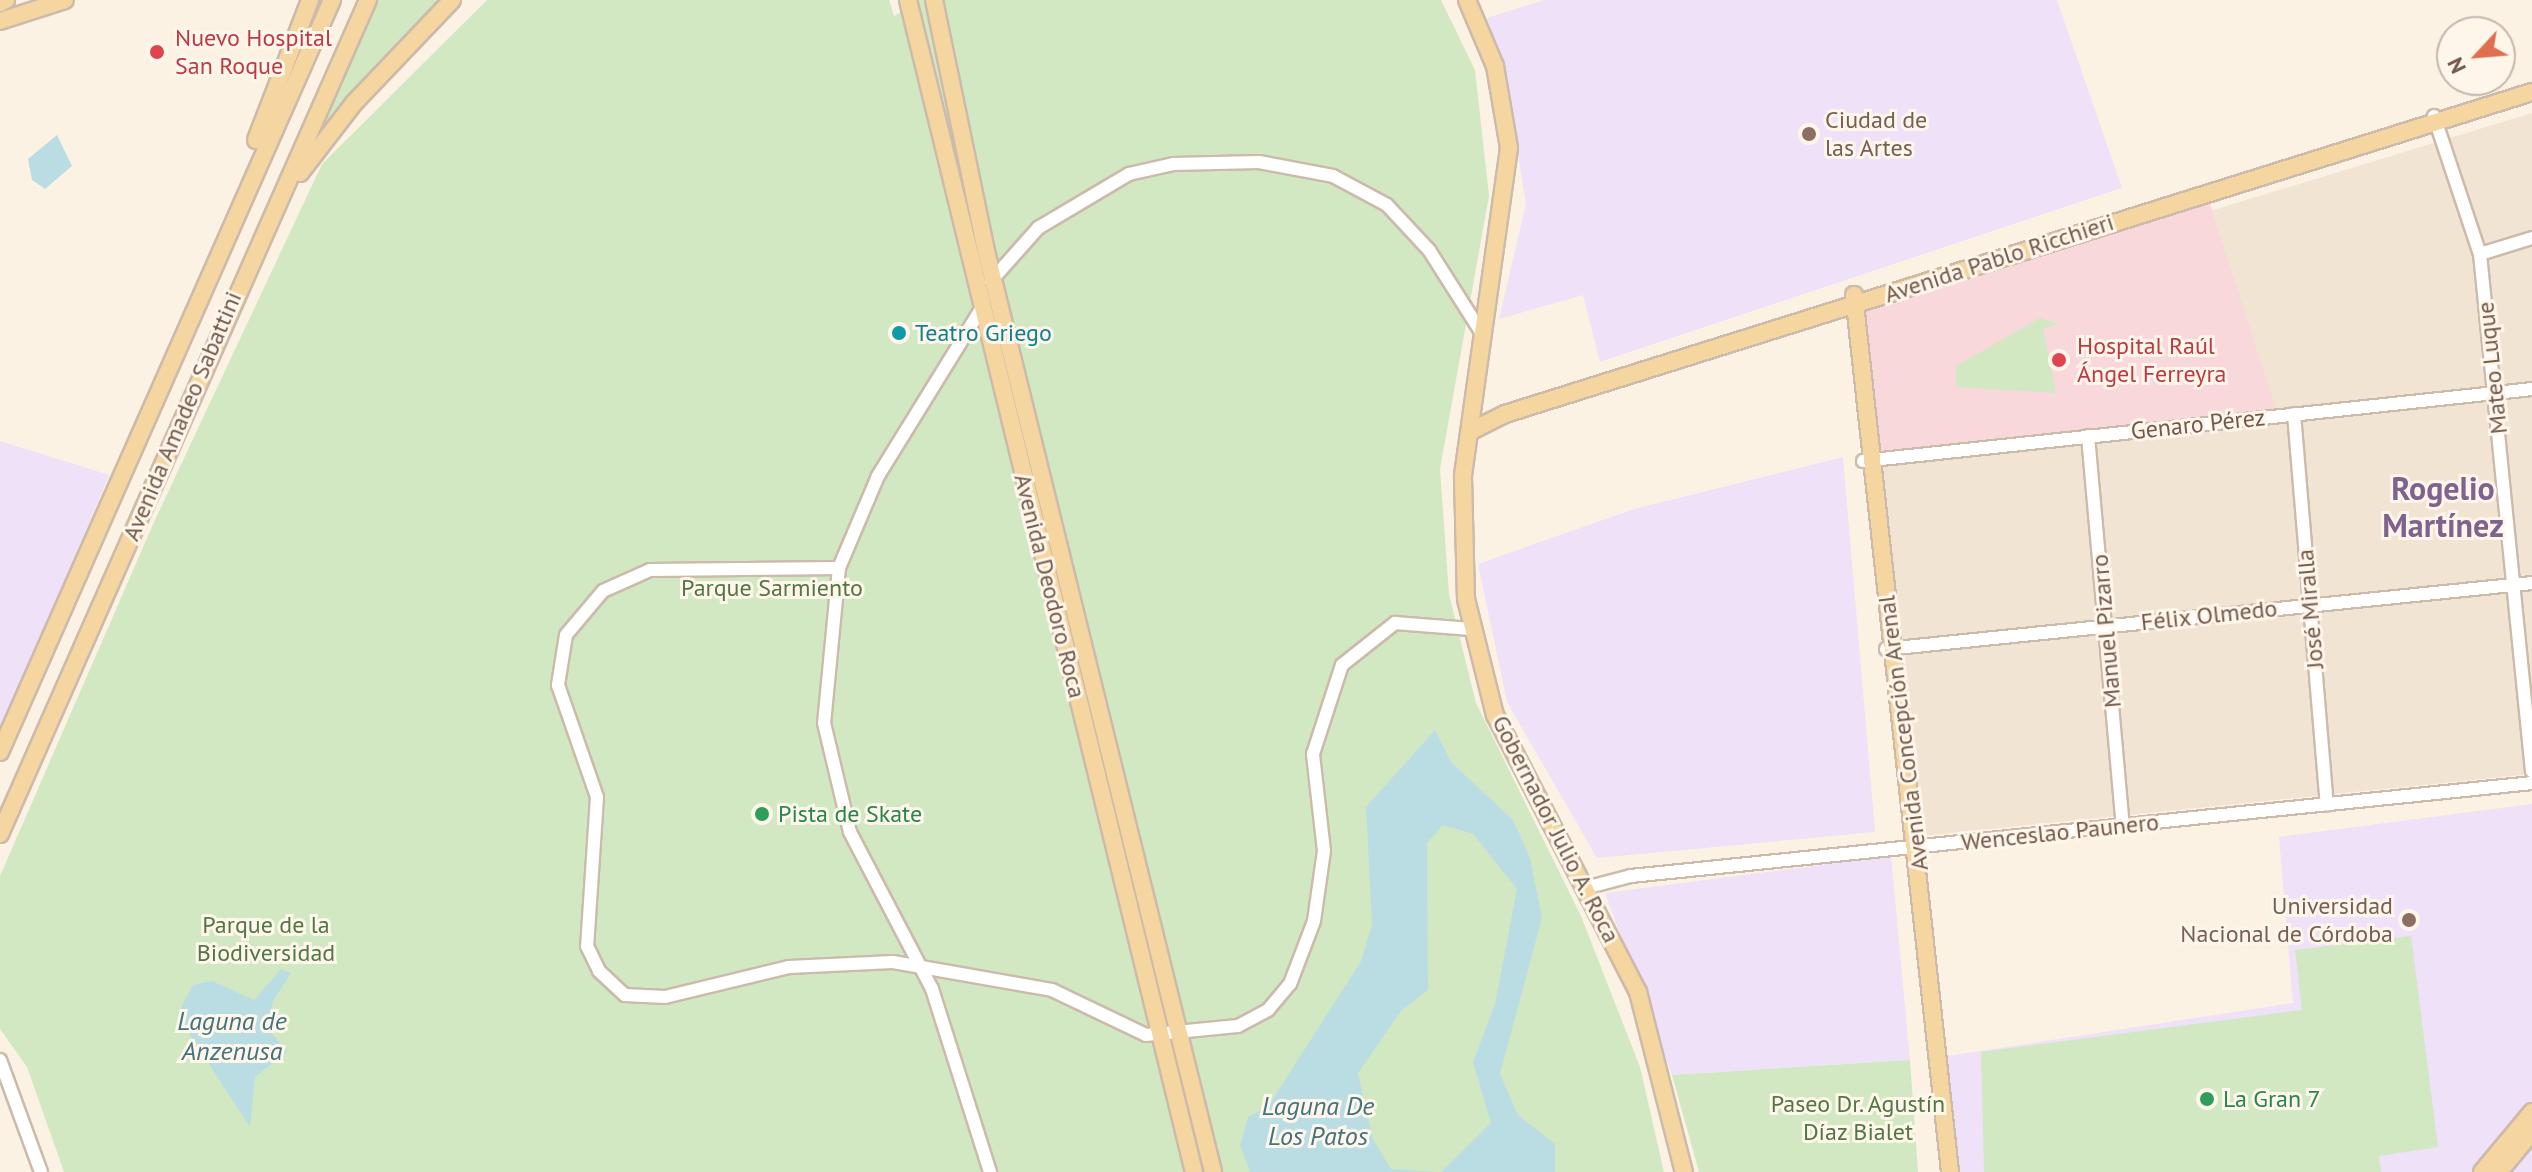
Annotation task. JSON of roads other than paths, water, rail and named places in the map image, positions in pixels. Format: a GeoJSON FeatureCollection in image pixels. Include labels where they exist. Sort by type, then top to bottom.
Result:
{"type":"FeatureCollection","features":[{"type":"Feature","properties":{"kind":"main road"},"geometry":{"type":"LineString","coordinates":[[0,3],[6,0]]}},
{"type":"Feature","properties":{"kind":"main road"},"geometry":{"type":"LineString","coordinates":[[0,21],[65,0]]}},
{"type":"Feature","properties":{"kind":"main road"},"geometry":{"type":"LineString","coordinates":[[300,0],[304,18]]}},
{"type":"Feature","properties":{"kind":"main road"},"geometry":{"type":"LineString","coordinates":[[231,218],[310,0]]}},
{"type":"Feature","properties":{"kind":"main road","name":"Avenida Amadeo Sabattini"},"geometry":{"type":"LineString","coordinates":[[0,752],[231,218],[332,0]]}},
{"type":"Feature","properties":{"kind":"main road"},"geometry":{"type":"LineString","coordinates":[[257,243],[318,145],[452,0]]}},
{"type":"Feature","properties":{"kind":"main road","name":"Avenida Deodoro Roca"},"geometry":{"type":"LineString","coordinates":[[924,0],[910,0],[982,309],[1194,1172]]}},
{"type":"Feature","properties":{"kind":"main road","name":"Avenida Deodoro Roca"},"geometry":{"type":"LineString","coordinates":[[934,0],[992,277],[1213,1172]]}},
{"type":"Feature","properties":{"kind":"main road"},"geometry":{"type":"LineString","coordinates":[[1467,0],[1495,66],[1509,148],[1472,409]]}},
{"type":"Feature","properties":{"kind":"main road","name":"Avenida Amadeo Sabattini"},"geometry":{"type":"LineString","coordinates":[[0,834],[257,243],[368,2]]}},
{"type":"Feature","properties":{"kind":"main road","name":"Avenida Pablo Ricchieri"},"geometry":{"type":"LineString","coordinates":[[1472,409],[1491,409],[1850,301],[2435,118],[2532,84]]}},
{"type":"Feature","properties":{"kind":"main road","name":"Avenida Pablo Ricchieri"},"geometry":{"type":"LineString","coordinates":[[2435,118],[2532,92]]}},
{"type":"Feature","properties":{"kind":"main road","name":"Avenida Pablo Ricchieri"},"geometry":{"type":"LineString","coordinates":[[1469,432],[1505,414],[1850,301]]}},
{"type":"Feature","properties":{"kind":"main road","name":"Avenida Concepción Arenal"},"geometry":{"type":"LineString","coordinates":[[1850,301],[1950,1172]]}},
{"type":"Feature","properties":{"kind":"main road","name":"Gobernador Julio A. Roca"},"geometry":{"type":"LineString","coordinates":[[1472,409],[1461,549],[1471,629],[1515,759],[1589,887],[1649,1023],[1684,1172]]}},
{"type":"Feature","properties":{"kind":"main road","name":"Avenida Concepción Arenal"},"geometry":{"type":"LineString","coordinates":[[1912,847],[1941,1172]]}},
{"type":"Feature","properties":{"kind":"main road"},"geometry":{"type":"LineString","coordinates":[[2482,1172],[2532,1112]]}},
{"type":"Feature","properties":{"kind":"main road"},"geometry":{"type":"LineString","coordinates":[[2499,1172],[2532,1132]]}},
{"type":"Feature","properties":{"kind":"street","name":"Mateo Luque"},"geometry":{"type":"LineString","coordinates":[[2435,118],[2480,254],[2514,585],[2526,651],[2532,771]]}},
{"type":"Feature","properties":{"kind":"street"},"geometry":{"type":"LineString","coordinates":[[990,1172],[919,964],[850,832],[829,757],[826,662],[839,568],[878,476],[982,309],[992,277],[1038,228],[1129,174],[1173,164],[1271,163],[1333,176],[1387,205],[1429,250],[1481,332]]}},
{"type":"Feature","properties":{"kind":"street"},"geometry":{"type":"LineString","coordinates":[[2480,254],[2532,238]]}},
{"type":"Feature","properties":{"kind":"street","name":"Genaro Pérez"},"geometry":{"type":"LineString","coordinates":[[1867,460],[2532,389]]}},
{"type":"Feature","properties":{"kind":"street","name":"José Miralla"},"geometry":{"type":"LineString","coordinates":[[2294,414],[2327,805]]}},
{"type":"Feature","properties":{"kind":"street","name":"Manuel Pizarro"},"geometry":{"type":"LineString","coordinates":[[2088,436],[2123,826]]}},
{"type":"Feature","properties":{"kind":"street"},"geometry":{"type":"LineString","coordinates":[[839,568],[650,570],[603,591],[576,619],[560,651],[558,685],[597,797],[587,946],[613,986],[641,1000],[789,967],[919,964],[1052,990],[1161,1036],[1181,1036],[1253,1019],[1280,997],[1300,966],[1323,874],[1313,754],[1342,665],[1395,623],[1471,629]]}},
{"type":"Feature","properties":{"kind":"street","name":"Félix Olmedo"},"geometry":{"type":"LineString","coordinates":[[1890,649],[2532,583]]}},
{"type":"Feature","properties":{"kind":"street","name":"Wenceslao Paunero"},"geometry":{"type":"LineString","coordinates":[[1589,887],[1912,847],[2532,783]]}},
{"type":"Feature","properties":{"kind":"street"},"geometry":{"type":"LineString","coordinates":[[0,1060],[41,1172]]}},
{"type":"Feature","properties":{"kind":"water"},"geometry":{"type":"Polygon","coordinates":[[[57,135],[72,166],[45,189],[32,180],[28,159],[57,135]]]}},
{"type":"Feature","properties":{"kind":"water","name":"Laguna De Los Patos"},"geometry":{"type":"Polygon","coordinates":[[[1435,730],[1451,762],[1513,820],[1530,858],[1542,918],[1500,1074],[1518,1115],[1555,1144],[1555,1172],[1441,1172],[1491,1123],[1473,1062],[1495,1004],[1517,889],[1473,834],[1443,825],[1427,843],[1428,990],[1401,1011],[1358,1073],[1373,1139],[1391,1169],[1437,1172],[1250,1172],[1240,1146],[1248,1117],[1269,1105],[1361,961],[1372,925],[1366,807],[1435,730]]]}},
{"type":"Feature","properties":{"kind":"water","name":"Laguna de Anzenusa"},"geometry":{"type":"Polygon","coordinates":[[[281,969],[291,973],[273,1001],[268,1028],[287,1052],[255,1077],[250,1127],[177,1015],[193,985],[212,981],[254,1000],[281,969]]]}},
{"type":"Feature","properties":{"kind":"place","name":"Nuevo Hospital San Roque"},"geometry":{"type":"Point","coordinates":[157,52]}},
{"type":"Feature","properties":{"kind":"place","name":"Ciudad de las Artes"},"geometry":{"type":"Point","coordinates":[1809,134]}},
{"type":"Feature","properties":{"kind":"place","name":"Teatro Griego"},"geometry":{"type":"Point","coordinates":[899,333]}},
{"type":"Feature","properties":{"kind":"place","name":"Hospital Raúl Ángel Ferreyra"},"geometry":{"type":"Point","coordinates":[2059,360]}},
{"type":"Feature","properties":{"kind":"place","name":"Pista de Skate"},"geometry":{"type":"Point","coordinates":[762,814]}},
{"type":"Feature","properties":{"kind":"place","name":"Universidad Nacional de Córdoba"},"geometry":{"type":"Point","coordinates":[2409,920]}},
{"type":"Feature","properties":{"kind":"place","name":"La Gran 7"},"geometry":{"type":"Point","coordinates":[2207,1099]}},
{"type":"Feature","properties":{"kind":"district","name":"Rogelio Martínez"},"geometry":{"type":"Point","coordinates":[2443,508]}},
{"type":"Feature","properties":{"kind":"park label","name":"Parque Sarmiento"},"geometry":{"type":"Point","coordinates":[772,588]}},
{"type":"Feature","properties":{"kind":"park label","name":"Parque de la Biodiversidad"},"geometry":{"type":"Point","coordinates":[266,939]}},
{"type":"Feature","properties":{"kind":"park label","name":"Paseo Dr. Agustín Díaz Bialet"},"geometry":{"type":"Point","coordinates":[1858,1118]}}]}
